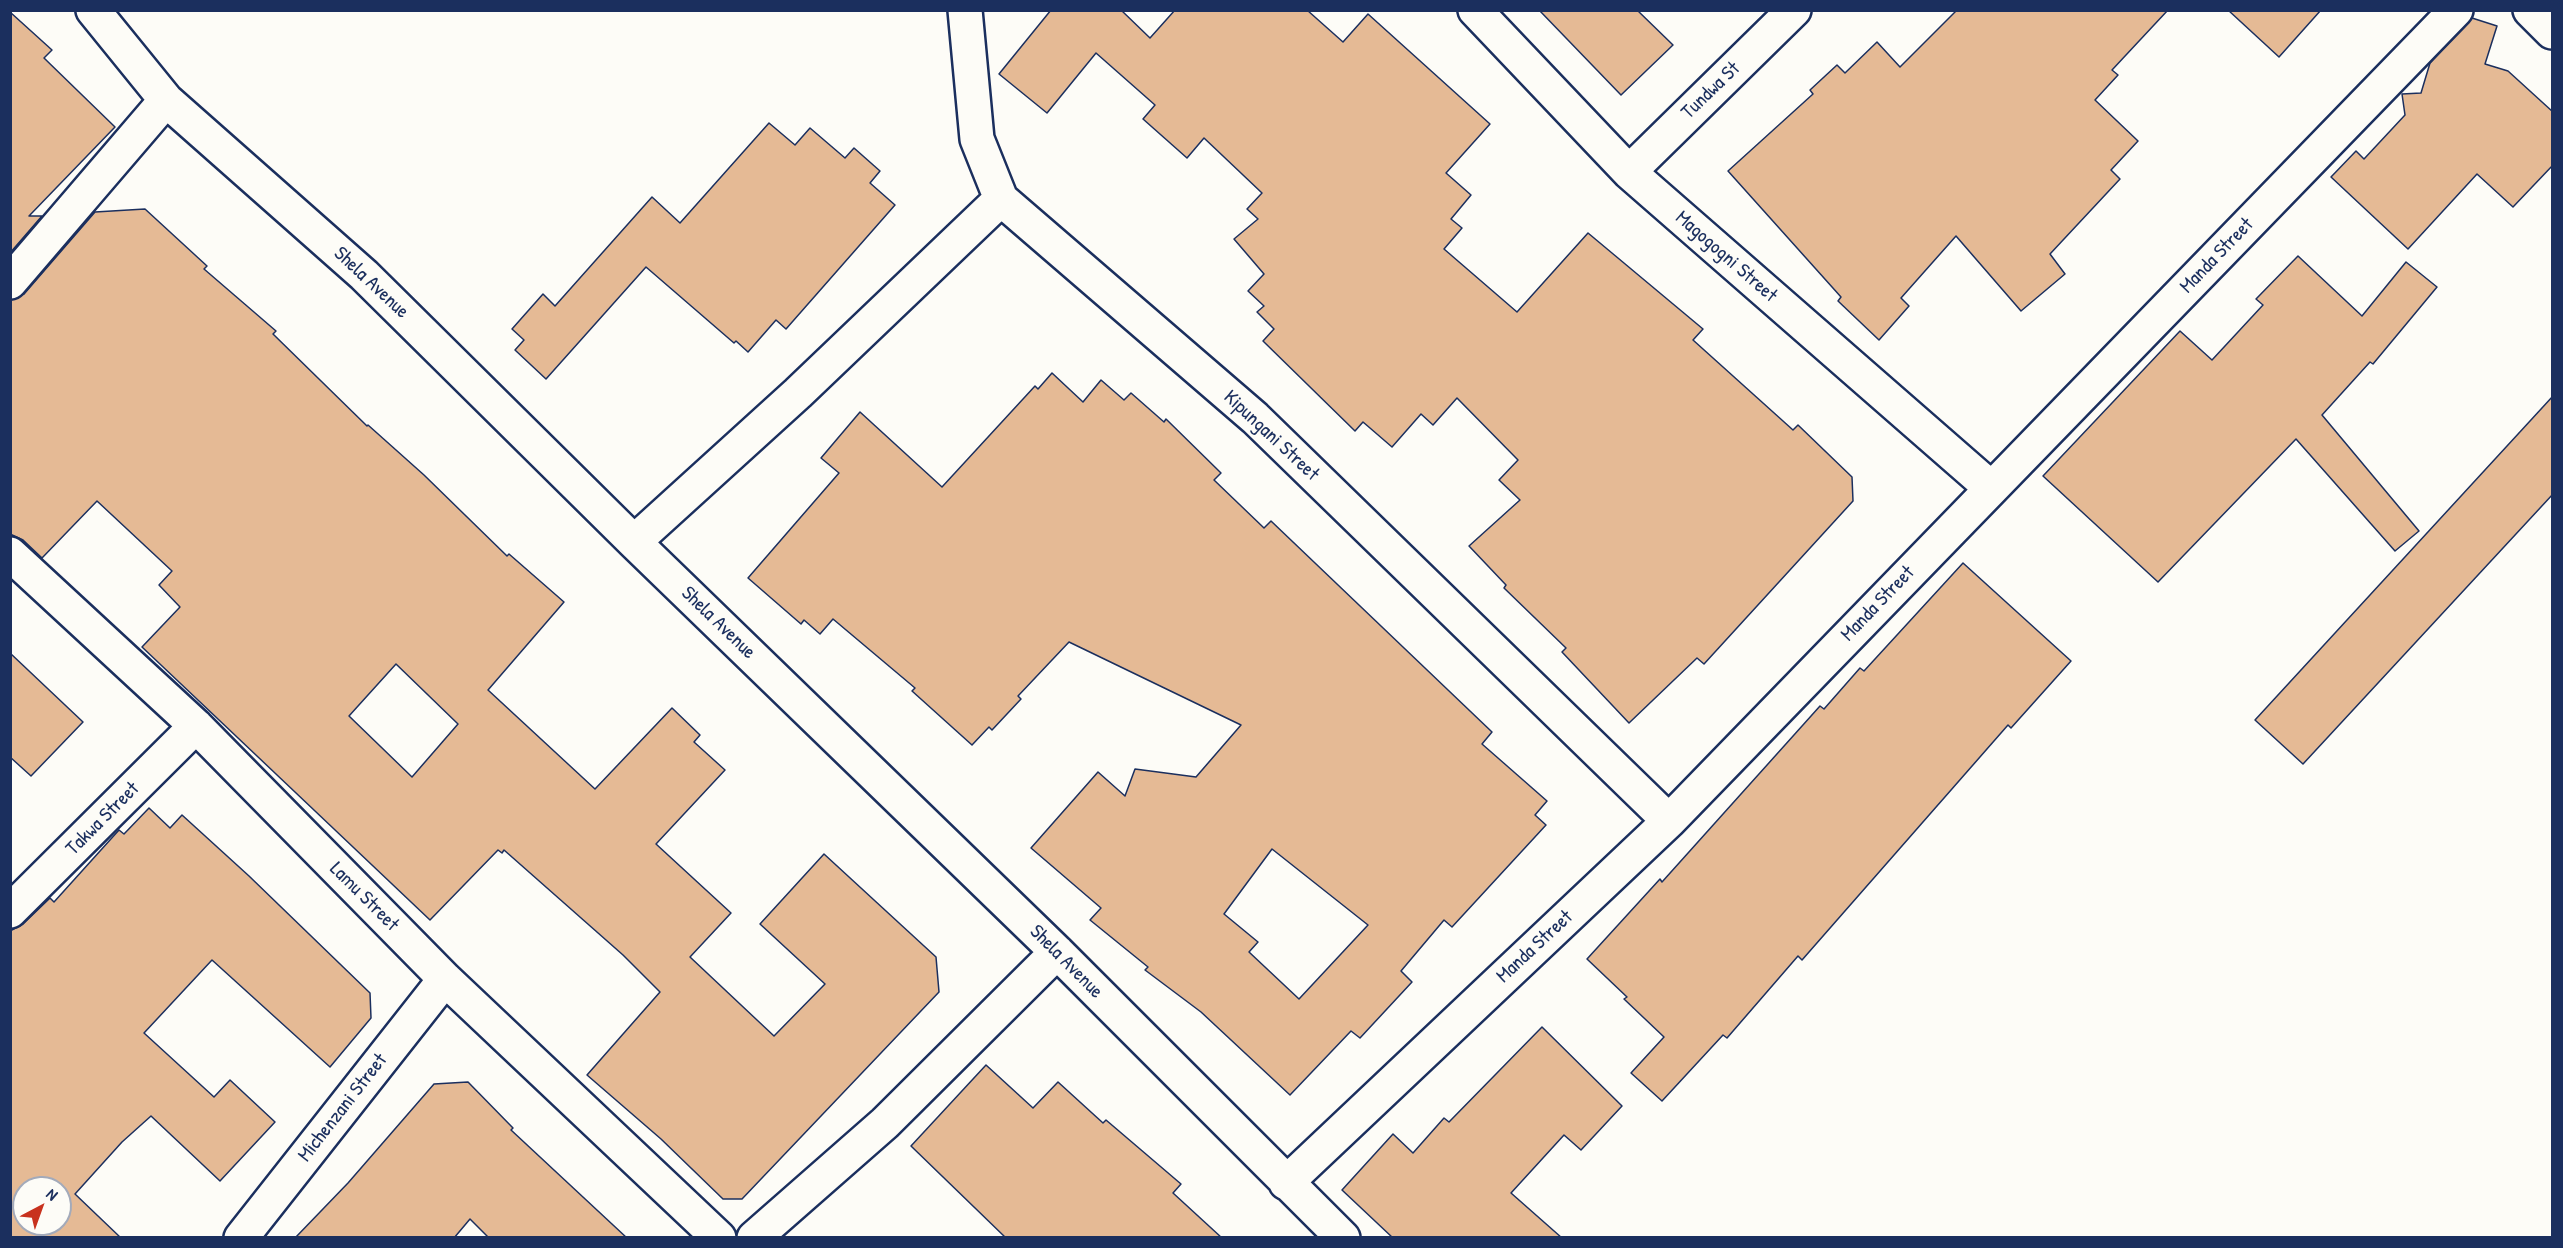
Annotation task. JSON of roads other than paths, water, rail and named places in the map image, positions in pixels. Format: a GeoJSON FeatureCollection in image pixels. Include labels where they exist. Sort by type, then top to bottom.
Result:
{"type":"FeatureCollection","features":[{"type":"Feature","properties":{"kind":"street","name":"Shela Avenue"},"geometry":{"type":"LineString","coordinates":[[93,10],[166,100],[364,274],[634,542],[1058,952],[1343,1238]]}},
{"type":"Feature","properties":{"kind":"street","name":"Kipungani Street"},"geometry":{"type":"LineString","coordinates":[[965,10],[977,139],[1001,199],[1255,418],[1669,820]]}},
{"type":"Feature","properties":{"kind":"street","name":"Magogogni Street"},"geometry":{"type":"LineString","coordinates":[[1475,10],[1629,172],[1990,488]]}},
{"type":"Feature","properties":{"kind":"street","name":"Tundwa St"},"geometry":{"type":"LineString","coordinates":[[1629,172],[1794,10]]}},
{"type":"Feature","properties":{"kind":"street","name":"Manda Street"},"geometry":{"type":"LineString","coordinates":[[1286,1183],[1669,820],[2456,10]]}},
{"type":"Feature","properties":{"kind":"street"},"geometry":{"type":"LineString","coordinates":[[2530,10],[2553,32]]}},
{"type":"Feature","properties":{"kind":"street"},"geometry":{"type":"LineString","coordinates":[[10,282],[166,100]]}},
{"type":"Feature","properties":{"kind":"street"},"geometry":{"type":"LineString","coordinates":[[634,542],[798,393],[1001,199]]}},
{"type":"Feature","properties":{"kind":"street","name":"Lamu Street"},"geometry":{"type":"LineString","coordinates":[[10,555],[196,726],[445,979],[719,1238]]}},
{"type":"Feature","properties":{"kind":"street","name":"Takwa Street"},"geometry":{"type":"LineString","coordinates":[[10,911],[196,726]]}},
{"type":"Feature","properties":{"kind":"street"},"geometry":{"type":"LineString","coordinates":[[754,1238],[885,1123],[1058,952]]}},
{"type":"Feature","properties":{"kind":"street","name":"Michenzani Street"},"geometry":{"type":"LineString","coordinates":[[240,1238],[445,979]]}}]}
